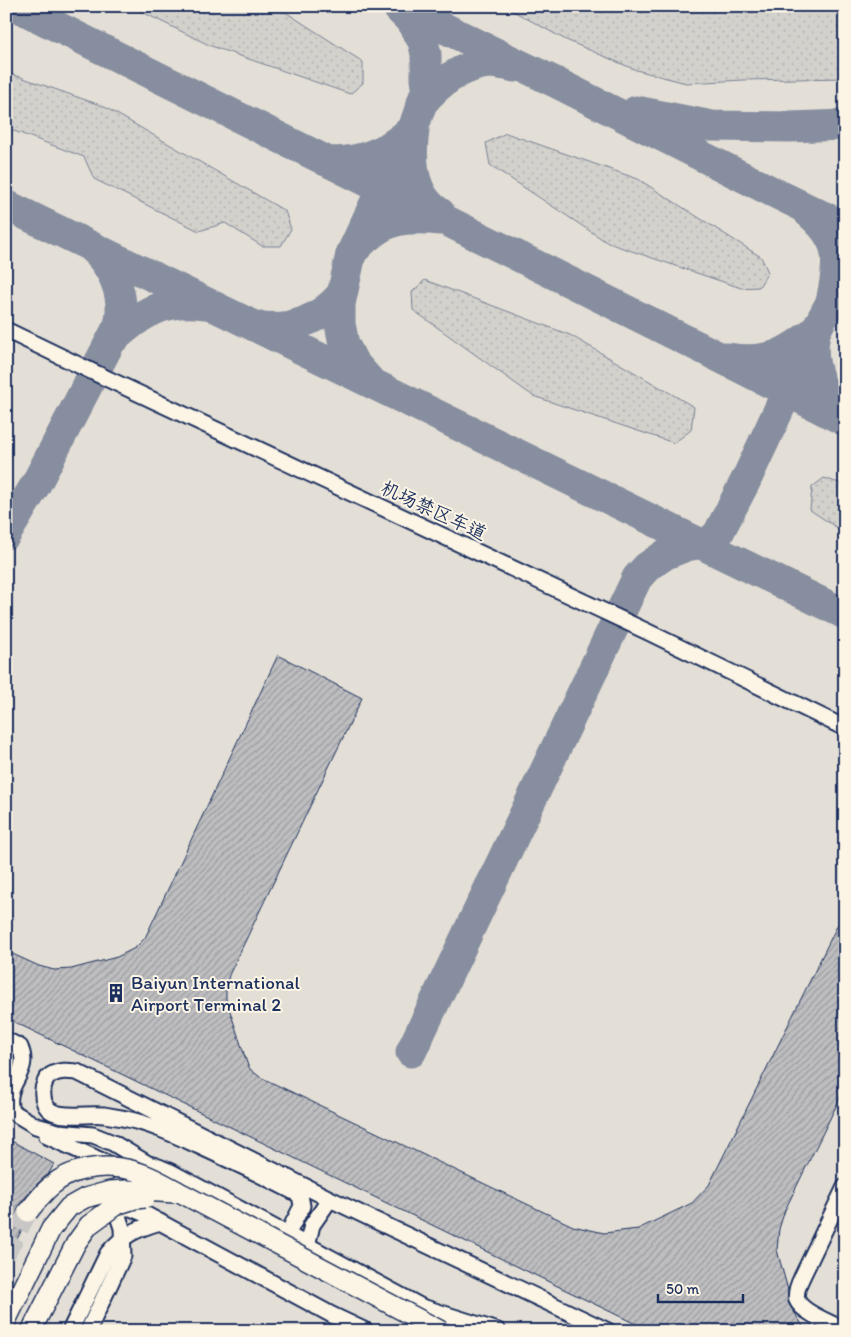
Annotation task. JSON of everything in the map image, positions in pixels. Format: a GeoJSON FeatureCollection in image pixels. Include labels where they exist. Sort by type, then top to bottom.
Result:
{"type":"FeatureCollection","features":[{"type":"Feature","properties":{"kind":"main road"},"geometry":{"type":"LineString","coordinates":[[28,1212],[51,1186],[61,1179],[84,1169],[128,1169],[183,1194],[442,1331]]}},
{"type":"Feature","properties":{"kind":"main road"},"geometry":{"type":"LineString","coordinates":[[6,1321],[51,1229],[69,1207],[85,1198],[110,1191],[127,1190],[183,1194]]}},
{"type":"Feature","properties":{"kind":"main road"},"geometry":{"type":"LineString","coordinates":[[31,1331],[76,1243],[89,1224],[116,1206],[135,1199],[183,1194]]}},
{"type":"Feature","properties":{"kind":"street","name":"机场禁区车道"},"geometry":{"type":"LineString","coordinates":[[6,330],[102,377],[648,632],[845,728]]}},
{"type":"Feature","properties":{"kind":"street"},"geometry":{"type":"LineString","coordinates":[[6,1040],[20,1046],[24,1056],[18,1078],[10,1090],[8,1101],[11,1111],[36,1126],[58,1132],[93,1136],[106,1141],[148,1164],[171,1172],[422,1307],[498,1331]]}},
{"type":"Feature","properties":{"kind":"street"},"geometry":{"type":"LineString","coordinates":[[286,1235],[302,1206],[300,1195],[239,1164],[159,1128],[133,1120],[103,1115],[65,1115],[51,1111],[44,1101],[43,1090],[46,1079],[52,1074],[63,1071],[77,1072],[330,1199],[608,1331]]}},
{"type":"Feature","properties":{"kind":"street"},"geometry":{"type":"LineString","coordinates":[[6,1120],[68,1144],[129,1174]]}},
{"type":"Feature","properties":{"kind":"street"},"geometry":{"type":"LineString","coordinates":[[37,1331],[70,1263],[103,1208],[129,1174],[137,1167],[148,1164]]}},
{"type":"Feature","properties":{"kind":"street"},"geometry":{"type":"LineString","coordinates":[[845,1187],[797,1289],[797,1300],[803,1308],[845,1330]]}},
{"type":"Feature","properties":{"kind":"street"},"geometry":{"type":"LineString","coordinates":[[307,1246],[312,1225],[330,1199]]}},
{"type":"Feature","properties":{"kind":"street"},"geometry":{"type":"LineString","coordinates":[[103,1208],[131,1208],[332,1315],[366,1331]]}},
{"type":"Feature","properties":{"kind":"street"},"geometry":{"type":"LineString","coordinates":[[88,1331],[121,1261],[124,1250],[122,1228],[118,1216],[103,1208]]}},
{"type":"Feature","properties":{"kind":"street"},"geometry":{"type":"LineString","coordinates":[[70,1331],[108,1253],[123,1237],[140,1228],[160,1222]]}},
{"type":"Feature","properties":{"kind":"shaded area"},"geometry":{"type":"Polygon","coordinates":[[[6,6],[845,6],[845,1331],[6,1331],[6,6]]]}},
{"type":"Feature","properties":{"kind":"shaded area"},"geometry":{"type":"Polygon","coordinates":[[[130,6],[276,6],[363,62],[363,83],[350,94],[211,46],[130,6]]]}},
{"type":"Feature","properties":{"kind":"shaded area"},"geometry":{"type":"Polygon","coordinates":[[[504,6],[845,6],[845,78],[686,83],[636,70],[566,40],[504,6]]]}},
{"type":"Feature","properties":{"kind":"shaded area"},"geometry":{"type":"Polygon","coordinates":[[[6,72],[103,106],[285,211],[291,229],[281,246],[262,246],[225,223],[199,231],[94,179],[84,157],[6,128],[6,72]]]}},
{"type":"Feature","properties":{"kind":"shaded area"},"geometry":{"type":"Polygon","coordinates":[[[506,133],[638,179],[761,257],[768,272],[759,287],[741,288],[608,243],[490,165],[486,143],[506,133]]]}},
{"type":"Feature","properties":{"kind":"shaded area"},"geometry":{"type":"Polygon","coordinates":[[[425,280],[570,335],[694,407],[691,430],[674,443],[533,396],[413,310],[412,292],[425,280]]]}},
{"type":"Feature","properties":{"kind":"shaded area"},"geometry":{"type":"Polygon","coordinates":[[[824,478],[845,485],[845,533],[810,510],[812,487],[824,478]]]}},
{"type":"Feature","properties":{"kind":"building","name":"Baiyun International Airport Terminal 2"},"geometry":{"type":"Polygon","coordinates":[[[278,655],[362,698],[229,975],[226,999],[248,1066],[260,1077],[573,1226],[604,1233],[638,1229],[692,1203],[709,1185],[838,924],[845,928],[845,1088],[785,1210],[779,1229],[777,1250],[788,1290],[788,1302],[806,1331],[650,1331],[6,1018],[6,951],[39,966],[54,970],[71,969],[117,957],[135,948],[145,938],[278,655]]]}},
{"type":"Feature","properties":{"kind":"building"},"geometry":{"type":"Polygon","coordinates":[[[6,1138],[54,1164],[49,1173],[19,1205],[17,1216],[25,1223],[6,1262],[6,1138]]]}},
{"type":"Feature","properties":{"kind":"taxiway"},"geometry":{"type":"LineString","coordinates":[[16,6],[845,421]]}},
{"type":"Feature","properties":{"kind":"taxiway"},"geometry":{"type":"LineString","coordinates":[[399,6],[845,227]]}},
{"type":"Feature","properties":{"kind":"taxiway"},"geometry":{"type":"LineString","coordinates":[[369,380],[353,362],[344,344],[340,324],[340,304],[351,254],[414,126],[426,91],[426,54],[423,41],[410,20],[399,9]]}},
{"type":"Feature","properties":{"kind":"taxiway"},"geometry":{"type":"LineString","coordinates":[[422,103],[443,82],[469,68],[488,63],[515,67]]}},
{"type":"Feature","properties":{"kind":"taxiway"},"geometry":{"type":"LineString","coordinates":[[636,111],[712,126],[790,127],[845,125]]}},
{"type":"Feature","properties":{"kind":"taxiway"},"geometry":{"type":"LineString","coordinates":[[414,130],[412,153],[418,187],[431,206],[440,213]]}},
{"type":"Feature","properties":{"kind":"taxiway"},"geometry":{"type":"LineString","coordinates":[[326,161],[337,162],[360,159],[382,151],[410,131]]}},
{"type":"Feature","properties":{"kind":"taxiway"},"geometry":{"type":"LineString","coordinates":[[6,205],[845,614]]}},
{"type":"Feature","properties":{"kind":"taxiway"},"geometry":{"type":"LineString","coordinates":[[809,213],[827,232],[836,251],[837,261],[832,297]]}},
{"type":"Feature","properties":{"kind":"taxiway"},"geometry":{"type":"LineString","coordinates":[[356,248],[384,225],[404,219],[441,220]]}},
{"type":"Feature","properties":{"kind":"taxiway"},"geometry":{"type":"LineString","coordinates":[[6,534],[36,484],[119,325],[121,304],[116,284],[107,265],[93,249]]}},
{"type":"Feature","properties":{"kind":"taxiway"},"geometry":{"type":"LineString","coordinates":[[411,1052],[637,578],[647,567],[666,554],[686,546],[709,542],[718,534],[746,480],[816,330],[845,276]]}},
{"type":"Feature","properties":{"kind":"taxiway"},"geometry":{"type":"LineString","coordinates":[[257,326],[281,327],[304,322],[324,311],[342,294]]}},
{"type":"Feature","properties":{"kind":"taxiway"},"geometry":{"type":"LineString","coordinates":[[112,340],[133,323],[154,310],[177,303],[204,304]]}},
{"type":"Feature","properties":{"kind":"taxiway"},"geometry":{"type":"LineString","coordinates":[[728,358],[754,360],[775,356],[795,346],[816,330]]}},
{"type":"Feature","properties":{"kind":"taxiway"},"geometry":{"type":"LineString","coordinates":[[815,334],[813,345],[814,357],[819,380],[830,401],[844,418]]}},
{"type":"Feature","properties":{"kind":"tunnel"},"geometry":{"type":"LineString","coordinates":[[6,1254],[28,1212]]}},
{"type":"Feature","properties":{"kind":"place","name":"Baiyun International Airport Terminal 2"},"geometry":{"type":"Point","coordinates":[116,993]}}]}
